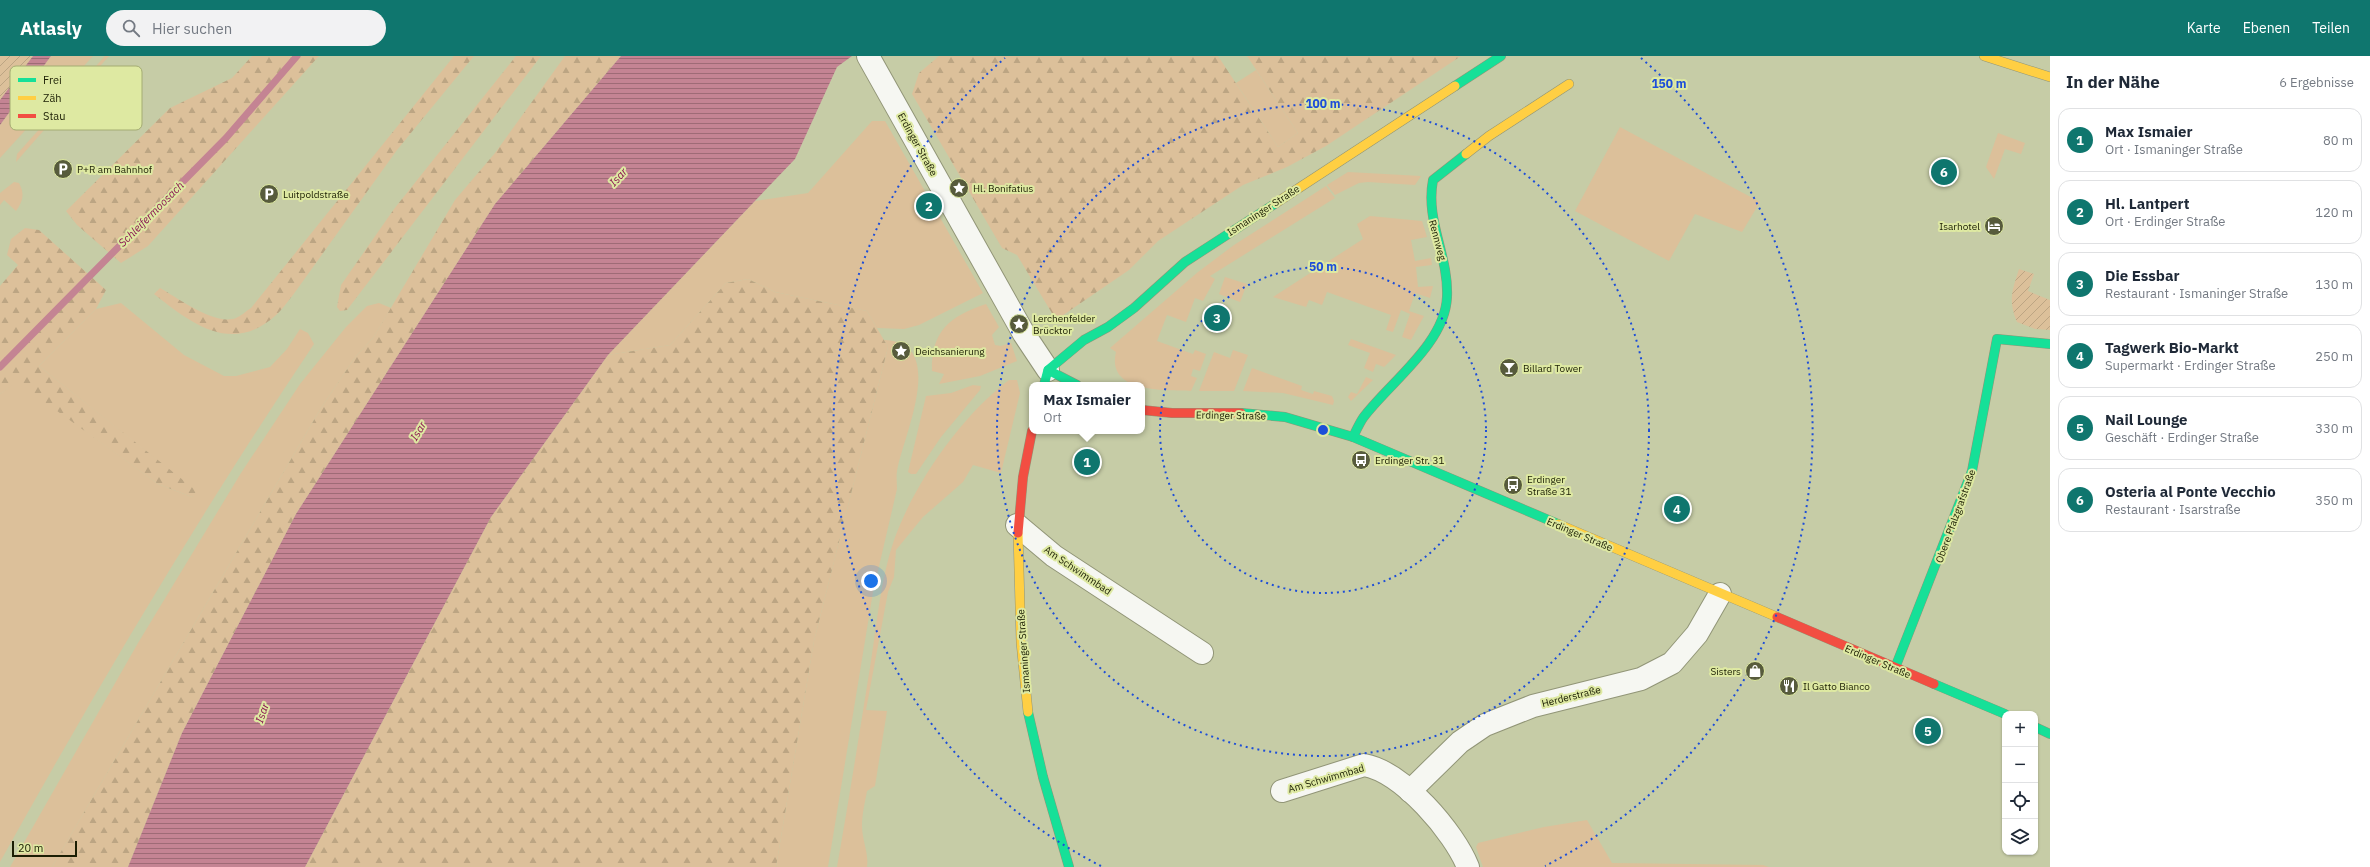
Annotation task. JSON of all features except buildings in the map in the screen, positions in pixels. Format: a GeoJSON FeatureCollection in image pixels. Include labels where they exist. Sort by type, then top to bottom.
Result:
{"type":"FeatureCollection","features":[{"type":"Feature","properties":{"kind":"street","name":"Erdinger Straße"},"geometry":{"type":"LineString","coordinates":[[868,56],[1024,334],[1046,377],[1065,382]]}},
{"type":"Feature","properties":{"kind":"street","name":"Ismaninger Straße"},"geometry":{"type":"LineString","coordinates":[[1046,377],[1084,340],[1108,327],[1134,308],[1185,262],[1501,56]]}},
{"type":"Feature","properties":{"kind":"street"},"geometry":{"type":"LineString","coordinates":[[1984,56],[2050,77]]}},
{"type":"Feature","properties":{"kind":"street","name":"Rennweg"},"geometry":{"type":"LineString","coordinates":[[1353,437],[1365,417],[1431,339],[1443,320],[1447,299],[1446,274],[1430,211],[1430,191],[1433,180],[1489,136],[1569,84]]}},
{"type":"Feature","properties":{"kind":"street","name":"Obere Pfalzgrafstraße"},"geometry":{"type":"LineString","coordinates":[[1895,668],[1972,471],[1998,339],[2050,344]]}},
{"type":"Feature","properties":{"kind":"street","name":"Erdinger Straße"},"geometry":{"type":"LineString","coordinates":[[1145,410],[1174,414],[1262,414],[1308,422],[1353,437],[2002,713]]}},
{"type":"Feature","properties":{"kind":"street","name":"Ismaninger Straße"},"geometry":{"type":"LineString","coordinates":[[1031,434],[1025,462],[1017,525],[1022,649],[1030,722],[1040,766],[1069,867]]}},
{"type":"Feature","properties":{"kind":"street","name":"Am Schwimmbad"},"geometry":{"type":"LineString","coordinates":[[1017,525],[1054,556],[1202,653]]}},
{"type":"Feature","properties":{"kind":"street","name":"Herderstraße"},"geometry":{"type":"LineString","coordinates":[[1410,791],[1460,742],[1485,725],[1533,706],[1641,679],[1672,662],[1697,634],[1720,594]]}},
{"type":"Feature","properties":{"kind":"street"},"geometry":{"type":"LineString","coordinates":[[2038,728],[2050,734]]}},
{"type":"Feature","properties":{"kind":"street","name":"Am Schwimmbad"},"geometry":{"type":"LineString","coordinates":[[1282,791],[1364,765],[1382,771],[1410,791],[1446,830],[1459,849],[1468,867]]}},
{"type":"Feature","properties":{"kind":"green space"},"geometry":{"type":"Polygon","coordinates":[[[0,56],[33,56],[26,66],[10,66],[10,87],[0,100],[0,56]]]}},
{"type":"Feature","properties":{"kind":"green space"},"geometry":{"type":"Polygon","coordinates":[[[51,56],[93,56],[84,66],[44,66],[51,56]]]}},
{"type":"Feature","properties":{"kind":"green space"},"geometry":{"type":"Polygon","coordinates":[[[105,56],[109,56],[100,66],[96,66],[105,56]]]}},
{"type":"Feature","properties":{"kind":"green space"},"geometry":{"type":"Polygon","coordinates":[[[252,56],[319,56],[148,246],[121,263],[77,225],[66,211],[170,108],[232,78],[252,56]]]}},
{"type":"Feature","properties":{"kind":"green space"},"geometry":{"type":"Polygon","coordinates":[[[454,56],[474,56],[397,150],[293,295],[275,316],[259,327],[243,333],[227,334],[197,324],[182,315],[154,294],[160,288],[197,310],[218,318],[236,318],[251,308],[454,56]]]}},
{"type":"Feature","properties":{"kind":"green space"},"geometry":{"type":"Polygon","coordinates":[[[516,56],[541,56],[347,310],[340,311],[337,307],[341,285],[394,209],[516,56]]]}},
{"type":"Feature","properties":{"kind":"green space"},"geometry":{"type":"Polygon","coordinates":[[[565,56],[621,56],[495,204],[296,514],[182,733],[128,867],[52,867],[321,408],[356,356],[373,338],[455,200],[495,153],[565,56]]]}},
{"type":"Feature","properties":{"kind":"green space"},"geometry":{"type":"Polygon","coordinates":[[[939,56],[1218,56],[1278,147],[1298,133],[1247,56],[1461,56],[1326,146],[1287,167],[1243,185],[1158,241],[1129,270],[1056,320],[1017,255],[1002,248],[912,94],[919,73],[939,56]]]}},
{"type":"Feature","properties":{"kind":"green space"},"geometry":{"type":"Polygon","coordinates":[[[1256,70],[1298,133],[1278,147],[1236,83],[1256,70]]]}},
{"type":"Feature","properties":{"kind":"green space"},"geometry":{"type":"Polygon","coordinates":[[[10,111],[10,130],[26,130],[0,158],[0,125],[10,111]]]}},
{"type":"Feature","properties":{"kind":"green space"},"geometry":{"type":"Polygon","coordinates":[[[872,121],[885,121],[983,293],[919,325],[904,329],[877,328],[867,311],[775,292],[748,279],[726,283],[670,345],[608,355],[755,201],[808,193],[872,121]]]}},
{"type":"Feature","properties":{"kind":"green space"},"geometry":{"type":"Polygon","coordinates":[[[1620,127],[1760,202],[1742,232],[1695,214],[1669,261],[1575,211],[1620,127]]]}},
{"type":"Feature","properties":{"kind":"green space"},"geometry":{"type":"Polygon","coordinates":[[[39,130],[44,130],[16,162],[17,154],[39,130]]]}},
{"type":"Feature","properties":{"kind":"green space"},"geometry":{"type":"Polygon","coordinates":[[[1998,133],[2025,143],[2021,154],[2005,149],[1994,179],[1986,167],[1998,133]]]}},
{"type":"Feature","properties":{"kind":"green space"},"geometry":{"type":"Polygon","coordinates":[[[1348,172],[1421,176],[1415,185],[1368,182],[1359,183],[1335,195],[1327,185],[1348,172]]]}},
{"type":"Feature","properties":{"kind":"green space"},"geometry":{"type":"Polygon","coordinates":[[[14,182],[19,183],[23,194],[22,201],[16,211],[4,200],[0,205],[0,193],[14,182]]]}},
{"type":"Feature","properties":{"kind":"green space"},"geometry":{"type":"Polygon","coordinates":[[[1326,186],[1335,198],[1210,276],[1215,279],[1203,301],[1195,298],[1186,322],[1167,315],[1157,341],[1193,354],[1195,350],[1206,354],[1200,371],[1193,369],[1191,376],[1197,378],[1191,391],[1153,389],[1145,387],[1145,382],[1128,382],[1120,375],[1115,365],[1116,352],[1110,348],[1198,272],[1234,245],[1326,186]]]}},
{"type":"Feature","properties":{"kind":"green space"},"geometry":{"type":"Polygon","coordinates":[[[1370,216],[1422,221],[1427,237],[1411,240],[1415,261],[1431,258],[1432,265],[1416,267],[1418,287],[1433,286],[1430,298],[1415,293],[1409,311],[1424,316],[1411,340],[1402,337],[1410,314],[1401,310],[1393,332],[1386,330],[1391,315],[1327,292],[1322,305],[1309,300],[1306,307],[1273,297],[1363,239],[1357,224],[1370,216]]]}},
{"type":"Feature","properties":{"kind":"green space"},"geometry":{"type":"Polygon","coordinates":[[[25,228],[39,230],[106,290],[96,309],[39,366],[197,491],[192,497],[158,484],[17,382],[0,394],[0,286],[18,265],[7,255],[11,239],[25,228]]]}},
{"type":"Feature","properties":{"kind":"green space"},"geometry":{"type":"Polygon","coordinates":[[[2019,269],[2034,274],[2028,291],[2050,300],[2050,330],[2035,329],[2017,322],[2014,314],[2012,296],[2014,283],[2019,269]]]}},
{"type":"Feature","properties":{"kind":"green space"},"geometry":{"type":"Polygon","coordinates":[[[1225,277],[1247,284],[1240,302],[1219,294],[1225,277]]]}},
{"type":"Feature","properties":{"kind":"green space"},"geometry":{"type":"Polygon","coordinates":[[[748,279],[775,292],[867,311],[888,347],[814,641],[776,867],[305,867],[491,517],[608,355],[670,345],[726,283],[748,279]]]}},
{"type":"Feature","properties":{"kind":"green space"},"geometry":{"type":"Polygon","coordinates":[[[121,303],[184,355],[224,376],[236,376],[270,367],[287,349],[300,329],[308,333],[314,344],[231,471],[151,600],[0,862],[0,394],[17,381],[158,484],[192,497],[196,491],[39,366],[96,309],[121,303]]]}},
{"type":"Feature","properties":{"kind":"green space"},"geometry":{"type":"Polygon","coordinates":[[[379,303],[391,308],[373,338],[356,356],[321,408],[52,867],[10,867],[138,643],[241,473],[300,384],[346,327],[367,306],[379,303]]]}},
{"type":"Feature","properties":{"kind":"green space"},"geometry":{"type":"Polygon","coordinates":[[[986,304],[999,327],[992,335],[995,345],[1001,346],[1011,343],[1017,361],[980,376],[939,384],[944,374],[932,371],[935,345],[939,335],[945,327],[962,314],[986,304]]]}},
{"type":"Feature","properties":{"kind":"green space"},"geometry":{"type":"Polygon","coordinates":[[[1351,339],[1396,355],[1384,367],[1376,364],[1373,372],[1364,368],[1370,353],[1348,345],[1351,339]]]}},
{"type":"Feature","properties":{"kind":"green space"},"geometry":{"type":"Polygon","coordinates":[[[884,340],[903,345],[914,356],[918,373],[917,393],[913,415],[897,471],[897,489],[873,592],[828,867],[776,867],[814,641],[888,347],[884,340]]]}},
{"type":"Feature","properties":{"kind":"green space"},"geometry":{"type":"Polygon","coordinates":[[[1233,350],[1248,355],[1234,391],[1199,391],[1214,352],[1230,358],[1233,350]]]}},
{"type":"Feature","properties":{"kind":"green space"},"geometry":{"type":"Polygon","coordinates":[[[1252,368],[1302,386],[1301,390],[1313,394],[1314,391],[1332,396],[1334,401],[1333,405],[1283,393],[1243,391],[1252,368]]]}},
{"type":"Feature","properties":{"kind":"green space"},"geometry":{"type":"Polygon","coordinates":[[[1366,377],[1373,380],[1351,401],[1348,397],[1351,392],[1357,394],[1366,377]]]}},
{"type":"Feature","properties":{"kind":"green space"},"geometry":{"type":"Polygon","coordinates":[[[1009,380],[1017,380],[1020,393],[1001,473],[973,465],[963,482],[923,517],[896,550],[894,577],[888,592],[866,710],[887,711],[875,786],[867,791],[863,813],[862,831],[867,857],[867,867],[837,867],[880,600],[886,569],[894,540],[914,496],[941,452],[974,412],[1009,380]]]}},
{"type":"Feature","properties":{"kind":"green space"},"geometry":{"type":"Polygon","coordinates":[[[973,385],[981,386],[980,390],[941,437],[916,474],[911,474],[908,472],[926,396],[951,393],[973,385]]]}},
{"type":"Feature","properties":{"kind":"green space"},"geometry":{"type":"Polygon","coordinates":[[[1587,820],[1612,863],[1763,865],[1769,867],[1483,867],[1476,847],[1478,843],[1544,827],[1587,820]]]}},
{"type":"Feature","properties":{"kind":"water"},"geometry":{"type":"Polygon","coordinates":[[[33,56],[51,56],[44,66],[26,66],[33,56]]]}},
{"type":"Feature","properties":{"kind":"water","name":"Isar"},"geometry":{"type":"Polygon","coordinates":[[[621,56],[852,56],[837,67],[795,159],[608,355],[491,517],[305,867],[128,867],[182,733],[296,514],[495,204],[621,56]]]}},
{"type":"Feature","properties":{"kind":"water"},"geometry":{"type":"Polygon","coordinates":[[[10,87],[10,111],[0,125],[0,100],[10,87]]]}},
{"type":"Feature","properties":{"kind":"waterway","name":"Schleifermoosach"},"geometry":{"type":"LineString","coordinates":[[0,367],[226,138],[297,56]]}},
{"type":"Feature","properties":{"kind":"traffic: fast"},"geometry":{"type":"LineString","coordinates":[[1455,86],[1501,56]]}},
{"type":"Feature","properties":{"kind":"traffic: fast"},"geometry":{"type":"LineString","coordinates":[[1353,437],[1363,418],[1426,347],[1437,331],[1444,314],[1447,297],[1447,282],[1432,210],[1431,195],[1433,180],[1466,154]]}},
{"type":"Feature","properties":{"kind":"traffic: fast"},"geometry":{"type":"LineString","coordinates":[[1045,382],[1048,370],[1084,340],[1108,327],[1134,308],[1185,262],[1276,203]]}},
{"type":"Feature","properties":{"kind":"traffic: fast"},"geometry":{"type":"LineString","coordinates":[[1895,668],[1972,471],[1997,339],[2050,344]]}},
{"type":"Feature","properties":{"kind":"traffic: fast"},"geometry":{"type":"LineString","coordinates":[[1048,370],[1071,382]]}},
{"type":"Feature","properties":{"kind":"traffic: fast"},"geometry":{"type":"LineString","coordinates":[[1241,413],[1285,417],[1353,437],[1558,524]]}},
{"type":"Feature","properties":{"kind":"traffic: fast"},"geometry":{"type":"LineString","coordinates":[[1934,684],[2002,713]]}},
{"type":"Feature","properties":{"kind":"traffic: fast"},"geometry":{"type":"LineString","coordinates":[[1028,712],[1043,777],[1069,867]]}},
{"type":"Feature","properties":{"kind":"traffic: fast"},"geometry":{"type":"LineString","coordinates":[[2038,728],[2050,734]]}},
{"type":"Feature","properties":{"kind":"traffic: slow"},"geometry":{"type":"LineString","coordinates":[[1984,56],[2050,77]]}},
{"type":"Feature","properties":{"kind":"traffic: slow"},"geometry":{"type":"LineString","coordinates":[[1466,154],[1489,136],[1569,84]]}},
{"type":"Feature","properties":{"kind":"traffic: slow"},"geometry":{"type":"LineString","coordinates":[[1276,203],[1455,86]]}},
{"type":"Feature","properties":{"kind":"traffic: slow"},"geometry":{"type":"LineString","coordinates":[[1558,524],[1777,617]]}},
{"type":"Feature","properties":{"kind":"traffic: slow"},"geometry":{"type":"LineString","coordinates":[[1018,533],[1021,642],[1028,712]]}},
{"type":"Feature","properties":{"kind":"traffic: jam"},"geometry":{"type":"LineString","coordinates":[[1145,410],[1172,413],[1241,413]]}},
{"type":"Feature","properties":{"kind":"traffic: jam"},"geometry":{"type":"LineString","coordinates":[[1018,533],[1023,477],[1031,434]]}},
{"type":"Feature","properties":{"kind":"traffic: jam"},"geometry":{"type":"LineString","coordinates":[[1777,617],[1934,684]]}},
{"type":"Feature","properties":{"kind":"place","name":"P+R am Bahnhof"},"geometry":{"type":"Point","coordinates":[63,169]}},
{"type":"Feature","properties":{"kind":"place","name":"Osteria al Ponte Vecchio"},"geometry":{"type":"Point","coordinates":[1944,172]}},
{"type":"Feature","properties":{"kind":"place","name":"Hl. Bonifatius"},"geometry":{"type":"Point","coordinates":[959,188]}},
{"type":"Feature","properties":{"kind":"place","name":"Luitpoldstraße"},"geometry":{"type":"Point","coordinates":[269,194]}},
{"type":"Feature","properties":{"kind":"place","name":"Hl. Lantpert"},"geometry":{"type":"Point","coordinates":[929,206]}},
{"type":"Feature","properties":{"kind":"place","name":"Isarhotel"},"geometry":{"type":"Point","coordinates":[1994,226]}},
{"type":"Feature","properties":{"kind":"place","name":"Die Essbar"},"geometry":{"type":"Point","coordinates":[1217,318]}},
{"type":"Feature","properties":{"kind":"place","name":"Lerchenfelder Brücktor"},"geometry":{"type":"Point","coordinates":[1019,324]}},
{"type":"Feature","properties":{"kind":"place","name":"Deichsanierung"},"geometry":{"type":"Point","coordinates":[901,351]}},
{"type":"Feature","properties":{"kind":"place","name":"Billard Tower"},"geometry":{"type":"Point","coordinates":[1509,368]}},
{"type":"Feature","properties":{"kind":"place","name":"Erdinger Str. 31"},"geometry":{"type":"Point","coordinates":[1361,460]}},
{"type":"Feature","properties":{"kind":"place","name":"Max Ismaier"},"geometry":{"type":"Point","coordinates":[1087,462]}},
{"type":"Feature","properties":{"kind":"place","name":"Erdinger Straße 31"},"geometry":{"type":"Point","coordinates":[1513,485]}},
{"type":"Feature","properties":{"kind":"place","name":"Tagwerk Bio-Markt"},"geometry":{"type":"Point","coordinates":[1677,509]}},
{"type":"Feature","properties":{"kind":"place","name":"Sisters"},"geometry":{"type":"Point","coordinates":[1755,671]}},
{"type":"Feature","properties":{"kind":"place","name":"Il Gatto Bianco"},"geometry":{"type":"Point","coordinates":[1789,686]}},
{"type":"Feature","properties":{"kind":"place","name":"Nail Lounge"},"geometry":{"type":"Point","coordinates":[1928,731]}}]}
